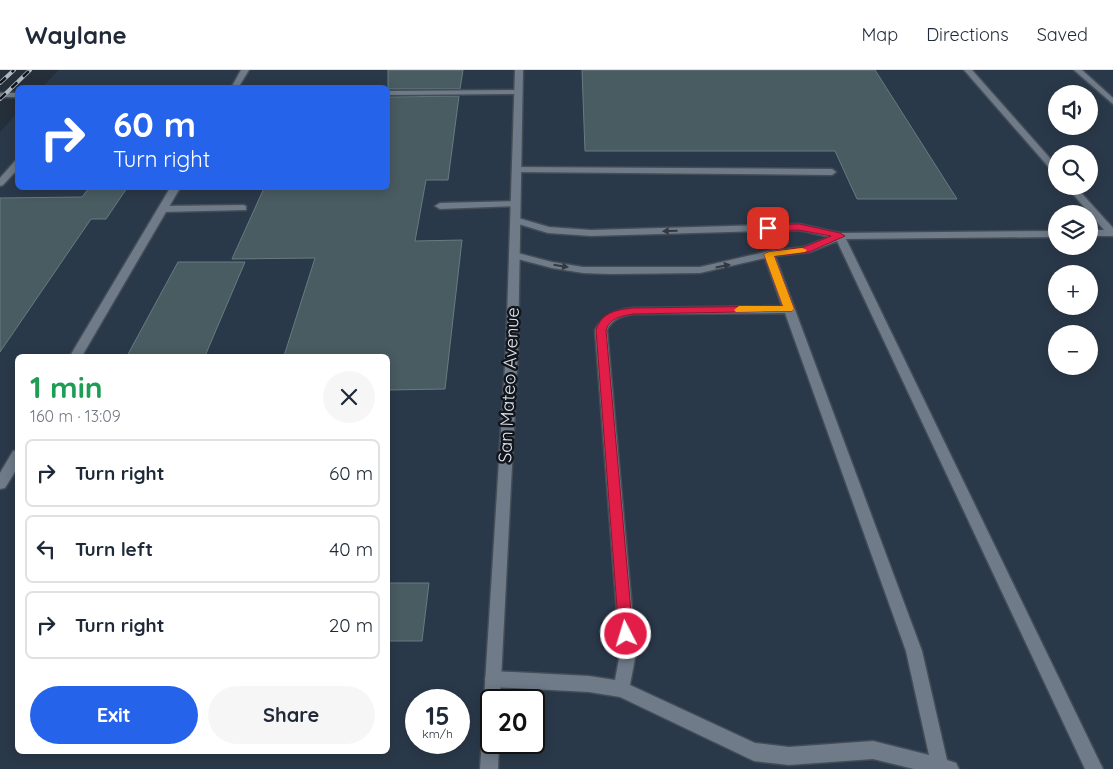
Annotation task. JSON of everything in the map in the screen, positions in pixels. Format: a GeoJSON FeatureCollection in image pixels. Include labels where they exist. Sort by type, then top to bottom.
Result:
{"type":"FeatureCollection","features":[{"type":"Feature","properties":{"kind":"main road"},"geometry":{"type":"LineString","coordinates":[[236,85],[245,70]]}},
{"type":"Feature","properties":{"kind":"main road","name":"San Mateo Avenue"},"geometry":{"type":"LineString","coordinates":[[493,689],[512,349],[519,70]]}},
{"type":"Feature","properties":{"kind":"main road"},"geometry":{"type":"LineString","coordinates":[[968,70],[1048,161]]}},
{"type":"Feature","properties":{"kind":"main road"},"geometry":{"type":"LineString","coordinates":[[1078,70],[1113,102]]}},
{"type":"Feature","properties":{"kind":"main road"},"geometry":{"type":"LineString","coordinates":[[390,93],[519,92]]}},
{"type":"Feature","properties":{"kind":"main road"},"geometry":{"type":"LineString","coordinates":[[0,95],[15,95]]}},
{"type":"Feature","properties":{"kind":"main road"},"geometry":{"type":"LineString","coordinates":[[0,183],[15,166]]}},
{"type":"Feature","properties":{"kind":"main road"},"geometry":{"type":"LineString","coordinates":[[516,170],[832,172]]}},
{"type":"Feature","properties":{"kind":"main road"},"geometry":{"type":"LineString","coordinates":[[77,354],[174,190]]}},
{"type":"Feature","properties":{"kind":"main road"},"geometry":{"type":"LineString","coordinates":[[1078,195],[1112,233]]}},
{"type":"Feature","properties":{"kind":"main road"},"geometry":{"type":"LineString","coordinates":[[440,206],[516,204]]}},
{"type":"Feature","properties":{"kind":"main road"},"geometry":{"type":"LineString","coordinates":[[163,209],[243,208]]}},
{"type":"Feature","properties":{"kind":"main road"},"geometry":{"type":"LineString","coordinates":[[515,220],[548,230],[591,234],[799,227],[840,236],[1048,234]]}},
{"type":"Feature","properties":{"kind":"main road"},"geometry":{"type":"LineString","coordinates":[[1098,233],[1112,233]]}},
{"type":"Feature","properties":{"kind":"main road"},"geometry":{"type":"LineString","coordinates":[[514,255],[552,265],[610,271],[700,270],[769,254],[806,250],[840,236]]}},
{"type":"Feature","properties":{"kind":"main road"},"geometry":{"type":"LineString","coordinates":[[840,236],[1094,769]]}},
{"type":"Feature","properties":{"kind":"main road"},"geometry":{"type":"LineString","coordinates":[[493,679],[589,684],[621,689],[669,710],[754,752],[789,756],[873,750],[945,768],[914,651],[769,254]]}},
{"type":"Feature","properties":{"kind":"main road"},"geometry":{"type":"LineString","coordinates":[[621,689],[628,653],[601,330],[604,322],[616,313],[633,311],[789,309]]}},
{"type":"Feature","properties":{"kind":"main road"},"geometry":{"type":"LineString","coordinates":[[0,484],[15,460]]}},
{"type":"Feature","properties":{"kind":"main road"},"geometry":{"type":"LineString","coordinates":[[489,769],[490,754]]}},
{"type":"Feature","properties":{"kind":"shaded area"},"geometry":{"type":"Polygon","coordinates":[[[59,70],[1113,70],[1113,769],[0,769],[0,132],[15,115],[15,190],[390,190],[390,85],[44,85],[59,70]]]}},
{"type":"Feature","properties":{"kind":"building"},"geometry":{"type":"Polygon","coordinates":[[[388,70],[463,70],[460,89],[390,89],[390,85],[388,85],[388,70]]]}},
{"type":"Feature","properties":{"kind":"building"},"geometry":{"type":"Polygon","coordinates":[[[582,70],[875,70],[957,199],[857,199],[835,151],[585,151],[582,70]]]}},
{"type":"Feature","properties":{"kind":"building"},"geometry":{"type":"Polygon","coordinates":[[[459,96],[448,180],[426,180],[415,241],[462,240],[445,389],[390,390],[390,354],[285,354],[315,258],[232,259],[263,190],[390,190],[390,97],[459,96]]]}},
{"type":"Feature","properties":{"kind":"building"},"geometry":{"type":"Polygon","coordinates":[[[87,190],[126,190],[106,219],[91,219],[0,352],[0,198],[82,197],[87,190]]]}},
{"type":"Feature","properties":{"kind":"building"},"geometry":{"type":"Polygon","coordinates":[[[178,262],[245,262],[206,354],[128,354],[178,262]]]}},
{"type":"Feature","properties":{"kind":"building"},"geometry":{"type":"Polygon","coordinates":[[[390,583],[429,583],[422,641],[390,641],[390,583]]]}},
{"type":"Feature","properties":{"kind":"railway"},"geometry":{"type":"LineString","coordinates":[[0,83],[14,70]]}},
{"type":"Feature","properties":{"kind":"railway"},"geometry":{"type":"LineString","coordinates":[[0,99],[30,70]]}},
{"type":"Feature","properties":{"kind":"slow traffic"},"geometry":{"type":"LineString","coordinates":[[739,310],[789,309],[769,254],[802,250]]}},
{"type":"Feature","properties":{"kind":"route"},"geometry":{"type":"LineString","coordinates":[[626,634],[601,330],[604,322],[616,313],[633,311],[789,309],[769,254],[806,250],[840,236],[799,227],[768,228]]}}]}
